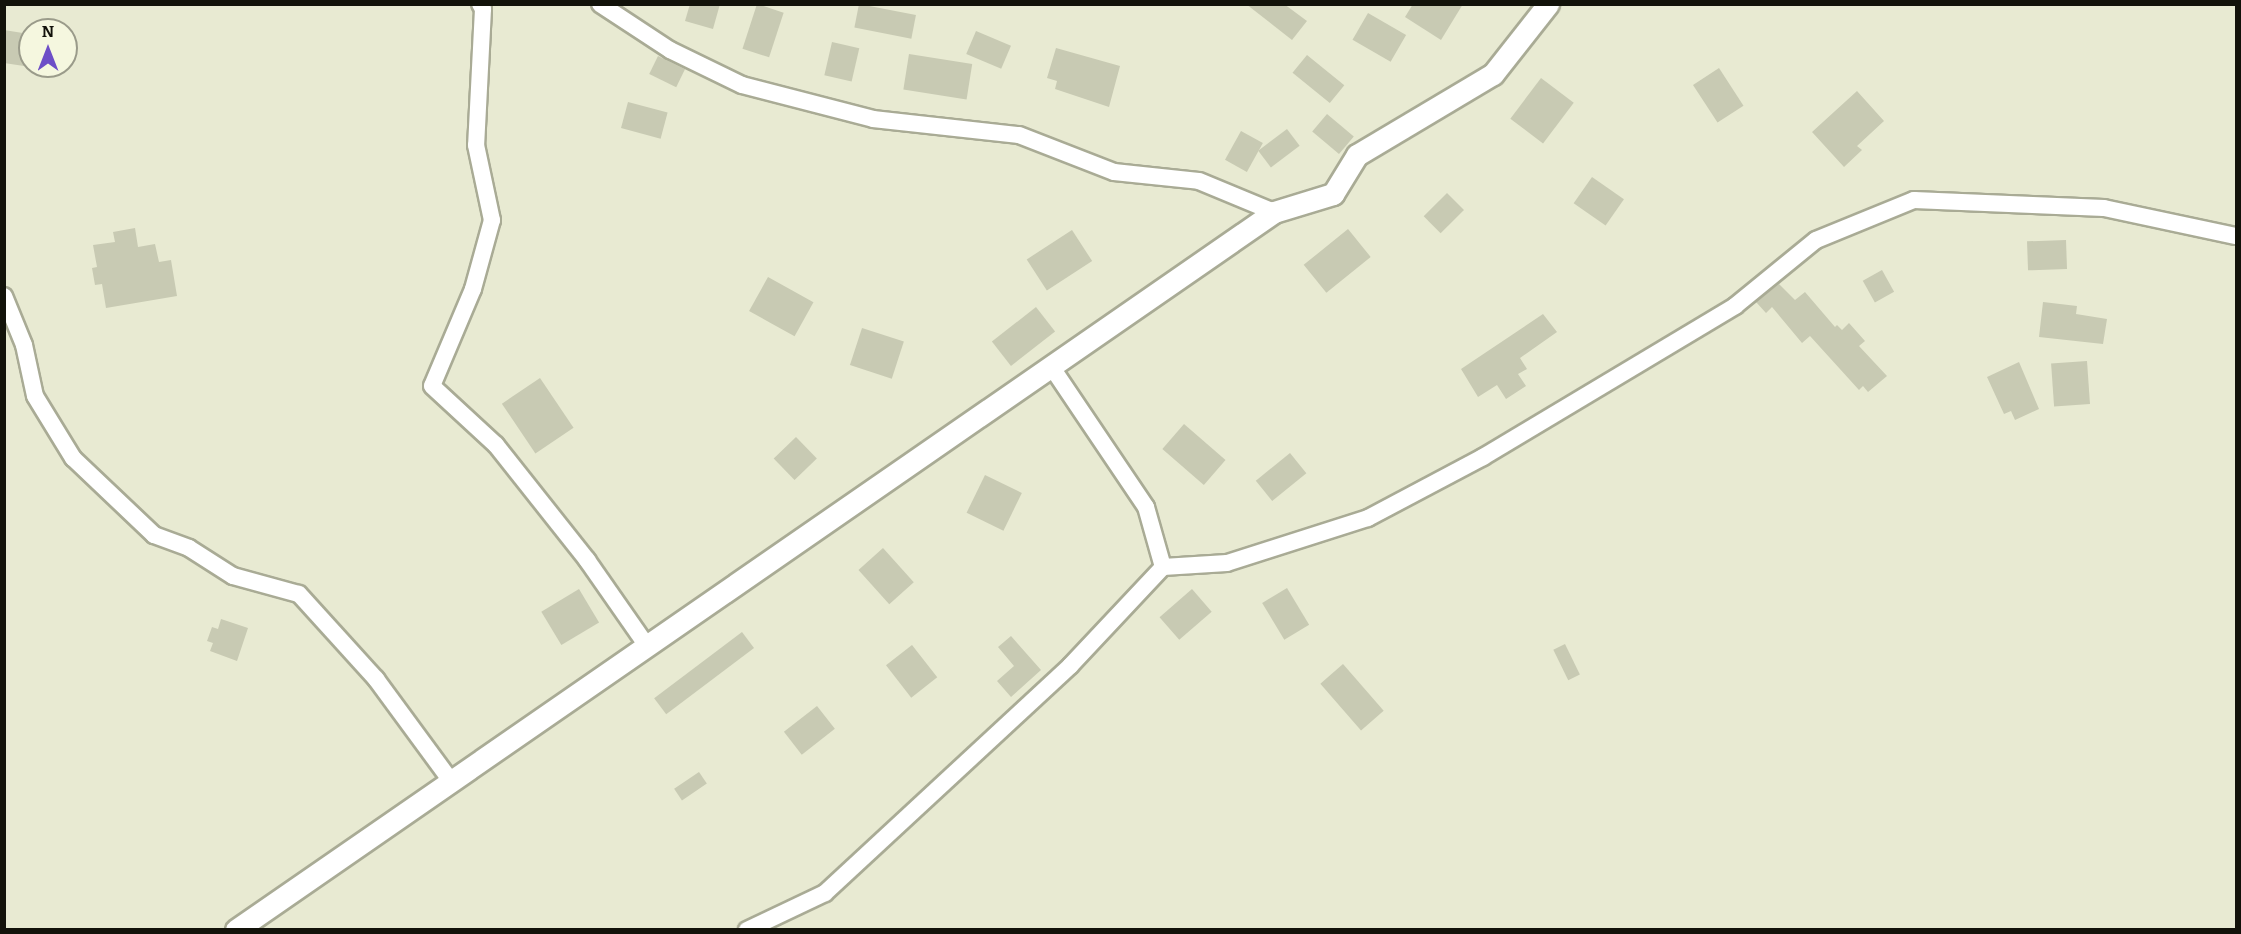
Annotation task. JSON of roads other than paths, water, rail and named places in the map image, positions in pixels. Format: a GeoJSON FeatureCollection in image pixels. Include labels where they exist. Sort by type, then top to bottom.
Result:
{"type":"FeatureCollection","features":[{"type":"Feature","properties":{"kind":"street"},"geometry":{"type":"LineString","coordinates":[[480,4],[483,9],[476,144],[492,220],[473,290],[432,386],[496,445],[587,560],[647,646]]}},
{"type":"Feature","properties":{"kind":"street"},"geometry":{"type":"LineString","coordinates":[[600,4],[670,50],[742,85],[873,119],[1019,135],[1114,172],[1199,182],[1274,212]]}},
{"type":"Feature","properties":{"kind":"street"},"geometry":{"type":"LineString","coordinates":[[236,930],[1274,212],[1333,194],[1357,155],[1493,74],[1548,4]]}},
{"type":"Feature","properties":{"kind":"street"},"geometry":{"type":"LineString","coordinates":[[747,930],[825,893],[1070,666],[1163,567],[1227,563],[1368,518],[1483,456],[1735,306],[1816,240],[1914,201],[2104,208],[2236,236]]}},
{"type":"Feature","properties":{"kind":"street"},"geometry":{"type":"LineString","coordinates":[[4,296],[24,345],[35,396],[73,459],[154,536],[189,548],[233,576],[299,594],[376,679],[451,781]]}},
{"type":"Feature","properties":{"kind":"street"},"geometry":{"type":"LineString","coordinates":[[1051,366],[1146,507],[1163,567]]}}]}
